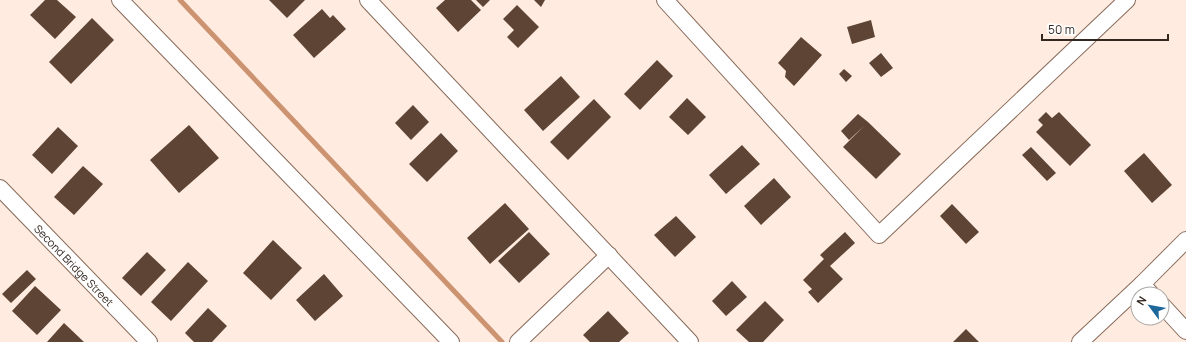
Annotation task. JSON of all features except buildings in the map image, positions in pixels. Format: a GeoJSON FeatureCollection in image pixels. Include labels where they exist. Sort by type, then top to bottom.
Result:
{"type":"FeatureCollection","features":[{"type":"Feature","properties":{"kind":"street"},"geometry":{"type":"LineString","coordinates":[[120,0],[451,342]]}},
{"type":"Feature","properties":{"kind":"street"},"geometry":{"type":"LineString","coordinates":[[368,0],[690,342]]}},
{"type":"Feature","properties":{"kind":"street"},"geometry":{"type":"LineString","coordinates":[[665,0],[879,236],[1127,0]]}},
{"type":"Feature","properties":{"kind":"street","name":"Second Bridge Street"},"geometry":{"type":"LineString","coordinates":[[0,188],[149,342]]}},
{"type":"Feature","properties":{"kind":"street"},"geometry":{"type":"LineString","coordinates":[[1149,286],[1160,265],[1186,240]]}},
{"type":"Feature","properties":{"kind":"street"},"geometry":{"type":"LineString","coordinates":[[519,341],[609,255]]}},
{"type":"Feature","properties":{"kind":"street"},"geometry":{"type":"LineString","coordinates":[[1080,342],[1130,302]]}},
{"type":"Feature","properties":{"kind":"street"},"geometry":{"type":"LineString","coordinates":[[1170,314],[1186,331]]}},
{"type":"Feature","properties":{"kind":"waterway"},"geometry":{"type":"LineString","coordinates":[[180,0],[502,342]]}}]}
